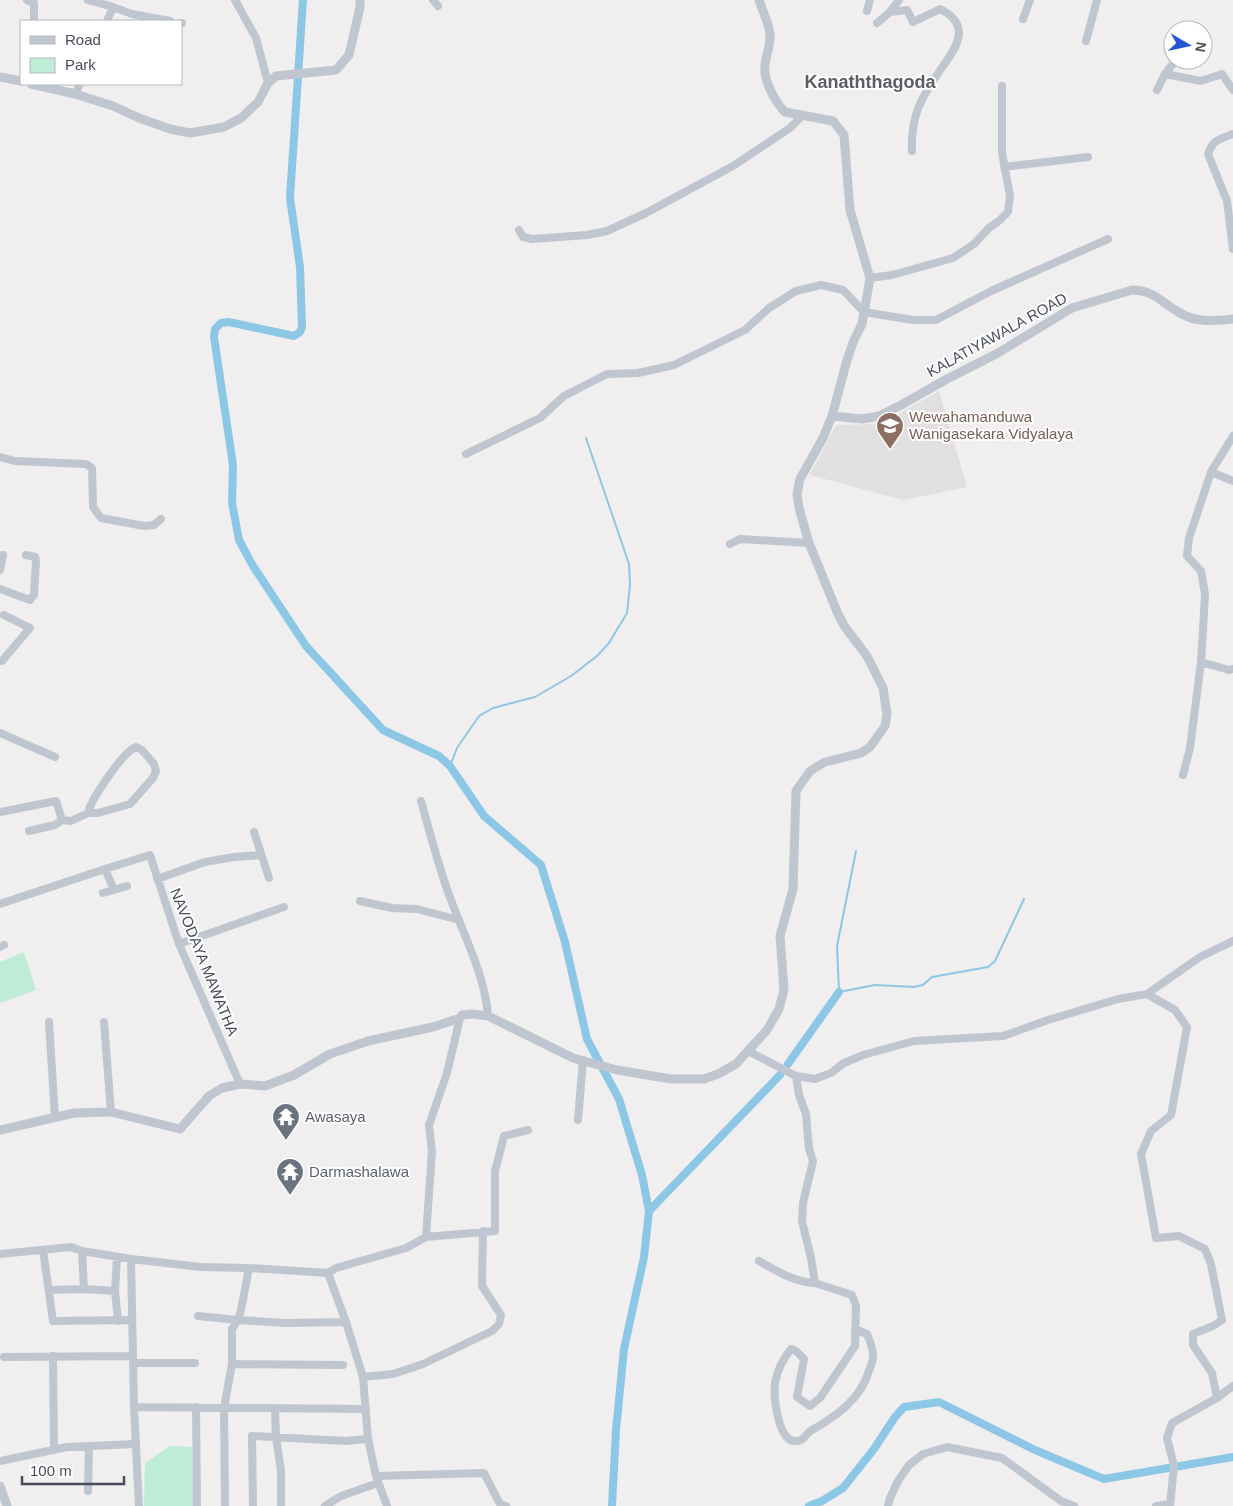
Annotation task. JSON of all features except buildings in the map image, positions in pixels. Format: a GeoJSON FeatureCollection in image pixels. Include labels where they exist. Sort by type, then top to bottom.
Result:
{"type":"FeatureCollection","features":[{"type":"Feature","properties":{"kind":"street"},"geometry":{"type":"LineString","coordinates":[[27,0],[34,3],[34,20]]}},
{"type":"Feature","properties":{"kind":"street"},"geometry":{"type":"LineString","coordinates":[[88,0],[132,14],[165,20]]}},
{"type":"Feature","properties":{"kind":"street"},"geometry":{"type":"LineString","coordinates":[[235,0],[256,38],[268,83]]}},
{"type":"Feature","properties":{"kind":"street"},"geometry":{"type":"LineString","coordinates":[[36,85],[76,94],[113,106],[170,129],[190,133],[224,127],[241,118],[258,102],[268,83],[276,76],[336,70],[349,55],[360,4],[366,0]]}},
{"type":"Feature","properties":{"kind":"street"},"geometry":{"type":"LineString","coordinates":[[0,1130],[74,1113],[111,1112],[180,1129],[209,1096],[222,1088],[240,1084],[265,1086],[294,1075],[330,1054],[368,1041],[433,1027],[460,1018],[462,1015],[488,1016],[573,1058],[617,1070],[671,1079],[704,1079],[718,1074],[736,1064],[767,1030],[779,1009],[784,990],[780,936],[793,889],[796,791],[810,771],[825,762],[861,752],[870,747],[885,726],[887,714],[883,688],[867,656],[845,627],[838,614],[810,543],[799,508],[797,494],[800,478],[823,438],[832,416],[847,360],[862,324],[870,278],[850,210],[844,135],[833,121],[785,112],[779,106],[769,88],[764,67],[769,50],[770,33],[759,0]]}},
{"type":"Feature","properties":{"kind":"street"},"geometry":{"type":"LineString","coordinates":[[867,12],[870,0]]}},
{"type":"Feature","properties":{"kind":"street"},"geometry":{"type":"LineString","coordinates":[[877,23],[900,0]]}},
{"type":"Feature","properties":{"kind":"street"},"geometry":{"type":"LineString","coordinates":[[1023,20],[1030,0]]}},
{"type":"Feature","properties":{"kind":"street"},"geometry":{"type":"LineString","coordinates":[[1086,41],[1097,0]]}},
{"type":"Feature","properties":{"kind":"street"},"geometry":{"type":"LineString","coordinates":[[107,20],[113,7]]}},
{"type":"Feature","properties":{"kind":"street"},"geometry":{"type":"LineString","coordinates":[[890,12],[907,10],[914,22],[940,9],[958,22],[957,42],[951,56],[920,103],[912,138],[912,151]]}},
{"type":"Feature","properties":{"kind":"street"},"geometry":{"type":"LineString","coordinates":[[1157,90],[1168,70]]}},
{"type":"Feature","properties":{"kind":"street"},"geometry":{"type":"LineString","coordinates":[[1165,74],[1201,81],[1222,74],[1233,90]]}},
{"type":"Feature","properties":{"kind":"street"},"geometry":{"type":"LineString","coordinates":[[0,77],[20,82]]}},
{"type":"Feature","properties":{"kind":"street"},"geometry":{"type":"LineString","coordinates":[[76,94],[80,85]]}},
{"type":"Feature","properties":{"kind":"street"},"geometry":{"type":"LineString","coordinates":[[870,278],[892,275],[953,258],[974,244],[988,228],[1008,212],[1010,196],[1002,153],[1002,86]]}},
{"type":"Feature","properties":{"kind":"street"},"geometry":{"type":"LineString","coordinates":[[519,230],[524,237],[532,239],[587,236],[607,231],[646,213],[733,166],[790,128],[802,115]]}},
{"type":"Feature","properties":{"kind":"street"},"geometry":{"type":"LineString","coordinates":[[1233,134],[1211,145],[1208,154],[1227,201],[1233,249]]}},
{"type":"Feature","properties":{"kind":"street"},"geometry":{"type":"LineString","coordinates":[[1004,167],[1088,157]]}},
{"type":"Feature","properties":{"kind":"street"},"geometry":{"type":"LineString","coordinates":[[466,454],[540,418],[564,396],[607,374],[638,373],[674,365],[745,330],[769,308],[796,291],[821,285],[843,290],[864,312],[914,320],[936,320],[991,291],[1108,239]]}},
{"type":"Feature","properties":{"kind":"street","name":"KALATIYAWALA ROAD"},"geometry":{"type":"LineString","coordinates":[[832,416],[862,419],[879,416],[947,378],[998,353],[1072,308],[1132,290],[1142,290],[1152,294],[1190,318],[1209,321],[1233,319]]}},
{"type":"Feature","properties":{"kind":"street"},"geometry":{"type":"LineString","coordinates":[[1183,776],[1190,748],[1201,662],[1205,594],[1201,570],[1187,556],[1189,538],[1212,472],[1233,436]]}},
{"type":"Feature","properties":{"kind":"street"},"geometry":{"type":"LineString","coordinates":[[0,456],[15,461],[86,464],[92,468],[93,507],[101,518],[144,526],[154,525],[161,519]]}},
{"type":"Feature","properties":{"kind":"street"},"geometry":{"type":"LineString","coordinates":[[1212,472],[1233,482]]}},
{"type":"Feature","properties":{"kind":"street"},"geometry":{"type":"LineString","coordinates":[[730,544],[740,539],[810,543]]}},
{"type":"Feature","properties":{"kind":"street"},"geometry":{"type":"LineString","coordinates":[[0,570],[3,555]]}},
{"type":"Feature","properties":{"kind":"street"},"geometry":{"type":"LineString","coordinates":[[0,589],[30,600],[34,595],[36,562],[35,557],[26,555]]}},
{"type":"Feature","properties":{"kind":"street"},"geometry":{"type":"LineString","coordinates":[[0,661],[30,628],[4,615]]}},
{"type":"Feature","properties":{"kind":"street"},"geometry":{"type":"LineString","coordinates":[[1201,662],[1229,670],[1233,669]]}},
{"type":"Feature","properties":{"kind":"street"},"geometry":{"type":"LineString","coordinates":[[0,734],[55,757]]}},
{"type":"Feature","properties":{"kind":"street"},"geometry":{"type":"LineString","coordinates":[[29,831],[55,825],[62,820],[71,821],[88,813],[98,813],[130,804],[153,778],[156,771],[154,764],[142,750],[136,747],[130,749],[109,775],[90,806],[88,813]]}},
{"type":"Feature","properties":{"kind":"street"},"geometry":{"type":"LineString","coordinates":[[0,812],[56,801],[62,820]]}},
{"type":"Feature","properties":{"kind":"street"},"geometry":{"type":"LineString","coordinates":[[421,801],[450,899],[480,976],[488,1016]]}},
{"type":"Feature","properties":{"kind":"street"},"geometry":{"type":"LineString","coordinates":[[254,832],[269,878]]}},
{"type":"Feature","properties":{"kind":"street"},"geometry":{"type":"LineString","coordinates":[[157,879],[205,862],[261,855]]}},
{"type":"Feature","properties":{"kind":"street","name":"NAVODAYA MAWATHA"},"geometry":{"type":"LineString","coordinates":[[0,904],[105,868],[150,856],[179,944],[240,1084]]}},
{"type":"Feature","properties":{"kind":"street"},"geometry":{"type":"LineString","coordinates":[[105,868],[114,890]]}},
{"type":"Feature","properties":{"kind":"street"},"geometry":{"type":"LineString","coordinates":[[103,893],[127,886]]}},
{"type":"Feature","properties":{"kind":"street"},"geometry":{"type":"LineString","coordinates":[[360,901],[392,908],[417,909],[459,920]]}},
{"type":"Feature","properties":{"kind":"street"},"geometry":{"type":"LineString","coordinates":[[179,944],[284,907]]}},
{"type":"Feature","properties":{"kind":"street"},"geometry":{"type":"LineString","coordinates":[[748,1051],[796,1076],[815,1079],[831,1073],[863,1055],[914,1041],[1003,1036],[1118,999],[1147,994],[1200,958],[1233,941]]}},
{"type":"Feature","properties":{"kind":"street"},"geometry":{"type":"LineString","coordinates":[[1147,994],[1175,1010],[1187,1027],[1171,1115],[1151,1131],[1141,1154],[1156,1238],[1179,1236],[1205,1249],[1211,1264],[1222,1320],[1193,1334],[1193,1345],[1212,1373],[1217,1398]]}},
{"type":"Feature","properties":{"kind":"street"},"geometry":{"type":"LineString","coordinates":[[426,1236],[432,1151],[428,1125],[447,1073],[460,1018]]}},
{"type":"Feature","properties":{"kind":"street"},"geometry":{"type":"LineString","coordinates":[[50,1022],[54,1117]]}},
{"type":"Feature","properties":{"kind":"street"},"geometry":{"type":"LineString","coordinates":[[104,1022],[111,1112]]}},
{"type":"Feature","properties":{"kind":"street"},"geometry":{"type":"LineString","coordinates":[[578,1120],[583,1060]]}},
{"type":"Feature","properties":{"kind":"street"},"geometry":{"type":"LineString","coordinates":[[796,1076],[798,1096],[806,1114],[809,1149],[813,1160],[803,1203],[802,1221],[815,1283]]}},
{"type":"Feature","properties":{"kind":"street"},"geometry":{"type":"LineString","coordinates":[[0,1254],[72,1247],[82,1251],[116,1257],[200,1268],[249,1268],[328,1273],[336,1268],[406,1248],[426,1236],[495,1231],[495,1171],[504,1136],[528,1130]]}},
{"type":"Feature","properties":{"kind":"street"},"geometry":{"type":"LineString","coordinates":[[363,1377],[393,1374],[423,1364],[492,1331],[499,1324],[501,1316],[482,1286],[483,1231]]}},
{"type":"Feature","properties":{"kind":"street"},"geometry":{"type":"LineString","coordinates":[[43,1250],[53,1321],[132,1320]]}},
{"type":"Feature","properties":{"kind":"street"},"geometry":{"type":"LineString","coordinates":[[82,1251],[84,1289]]}},
{"type":"Feature","properties":{"kind":"street"},"geometry":{"type":"LineString","coordinates":[[116,1257],[118,1320]]}},
{"type":"Feature","properties":{"kind":"street"},"geometry":{"type":"LineString","coordinates":[[131,1259],[134,1407],[140,1506]]}},
{"type":"Feature","properties":{"kind":"street"},"geometry":{"type":"LineString","coordinates":[[759,1261],[790,1278],[806,1283],[815,1283],[852,1295],[856,1306],[855,1330],[855,1346],[820,1398],[810,1406],[797,1397],[804,1359],[791,1349],[782,1361],[775,1383],[776,1410],[784,1435],[791,1440],[797,1442],[804,1439],[808,1432],[848,1406],[865,1383],[874,1358],[867,1334],[855,1330]]}},
{"type":"Feature","properties":{"kind":"street"},"geometry":{"type":"LineString","coordinates":[[225,1506],[224,1408],[232,1364],[232,1329],[238,1320],[241,1310],[249,1268]]}},
{"type":"Feature","properties":{"kind":"street"},"geometry":{"type":"LineString","coordinates":[[328,1273],[363,1377],[368,1439],[377,1479],[387,1506]]}},
{"type":"Feature","properties":{"kind":"street"},"geometry":{"type":"LineString","coordinates":[[49,1290],[84,1289],[116,1291]]}},
{"type":"Feature","properties":{"kind":"street"},"geometry":{"type":"LineString","coordinates":[[198,1316],[286,1323],[346,1322]]}},
{"type":"Feature","properties":{"kind":"street"},"geometry":{"type":"LineString","coordinates":[[4,1356],[53,1356],[195,1363]]}},
{"type":"Feature","properties":{"kind":"street"},"geometry":{"type":"LineString","coordinates":[[53,1356],[54,1450]]}},
{"type":"Feature","properties":{"kind":"street"},"geometry":{"type":"LineString","coordinates":[[232,1364],[343,1365]]}},
{"type":"Feature","properties":{"kind":"street"},"geometry":{"type":"LineString","coordinates":[[1156,1506],[1170,1505],[1174,1466],[1167,1438],[1172,1423],[1217,1398],[1233,1386]]}},
{"type":"Feature","properties":{"kind":"street"},"geometry":{"type":"LineString","coordinates":[[134,1407],[366,1409]]}},
{"type":"Feature","properties":{"kind":"street"},"geometry":{"type":"LineString","coordinates":[[196,1407],[198,1506]]}},
{"type":"Feature","properties":{"kind":"street"},"geometry":{"type":"LineString","coordinates":[[275,1409],[276,1438],[281,1471],[281,1506]]}},
{"type":"Feature","properties":{"kind":"street"},"geometry":{"type":"LineString","coordinates":[[253,1506],[252,1436],[346,1441],[368,1439]]}},
{"type":"Feature","properties":{"kind":"street"},"geometry":{"type":"LineString","coordinates":[[0,1461],[67,1447],[136,1444]]}},
{"type":"Feature","properties":{"kind":"street"},"geometry":{"type":"LineString","coordinates":[[88,1490],[89,1446]]}},
{"type":"Feature","properties":{"kind":"street"},"geometry":{"type":"LineString","coordinates":[[888,1506],[898,1481],[909,1465],[923,1454],[948,1447],[1002,1458],[1061,1501],[1074,1506]]}},
{"type":"Feature","properties":{"kind":"street"},"geometry":{"type":"LineString","coordinates":[[325,1506],[377,1479],[484,1473],[500,1504],[506,1506]]}},
{"type":"Feature","properties":{"kind":"street"},"geometry":{"type":"LineString","coordinates":[[0,1486],[7,1506]]}},
{"type":"Feature","properties":{"kind":"shaded area","name":"Wewahamanduwa Wanigasekara Vidyalaya"},"geometry":{"type":"Polygon","coordinates":[[[939,391],[967,487],[903,500],[810,475],[836,425],[881,424],[939,391]]]}},
{"type":"Feature","properties":{"kind":"green space"},"geometry":{"type":"Polygon","coordinates":[[[24,952],[36,990],[0,1003],[0,962],[24,952]]]}},
{"type":"Feature","properties":{"kind":"green space"},"geometry":{"type":"Polygon","coordinates":[[[170,1446],[192,1447],[194,1506],[144,1506],[145,1463],[170,1446]]]}},
{"type":"Feature","properties":{"kind":"waterway"},"geometry":{"type":"LineString","coordinates":[[303,0],[290,198],[300,267],[302,327],[300,332],[294,336],[229,322],[221,323],[215,329],[214,337],[233,465],[232,503],[239,540],[253,566],[306,646],[383,730],[439,756],[450,766],[484,816],[541,865],[565,942],[587,1039],[619,1099],[642,1175],[649,1211],[644,1257],[624,1349],[616,1430],[612,1506]]}},
{"type":"Feature","properties":{"kind":"waterway"},"geometry":{"type":"LineString","coordinates":[[450,766],[457,748],[479,716],[493,708],[535,697],[571,676],[597,656],[609,643],[627,613],[630,584],[629,564],[586,438]]}},
{"type":"Feature","properties":{"kind":"waterway"},"geometry":{"type":"LineString","coordinates":[[856,851],[837,946],[839,992],[875,985],[914,987],[923,985],[932,977],[988,967],[995,961],[1024,899]]}},
{"type":"Feature","properties":{"kind":"waterway"},"geometry":{"type":"LineString","coordinates":[[788,1064],[839,992]]}},
{"type":"Feature","properties":{"kind":"waterway"},"geometry":{"type":"LineString","coordinates":[[649,1211],[780,1075]]}},
{"type":"Feature","properties":{"kind":"waterway"},"geometry":{"type":"LineString","coordinates":[[809,1506],[822,1501],[843,1488],[904,1407],[939,1402],[1035,1450],[1104,1479],[1233,1457]]}},
{"type":"Feature","properties":{"kind":"place","name":"Wewahamanduwa Wanigasekara Vidyalaya"},"geometry":{"type":"Point","coordinates":[890,450]}},
{"type":"Feature","properties":{"kind":"place","name":"Awasaya"},"geometry":{"type":"Point","coordinates":[286,1141]}},
{"type":"Feature","properties":{"kind":"place","name":"Darmashalawa"},"geometry":{"type":"Point","coordinates":[290,1196]}},
{"type":"Feature","properties":{"kind":"district","name":"Kanaththagoda"},"geometry":{"type":"Point","coordinates":[870,82]}}]}
